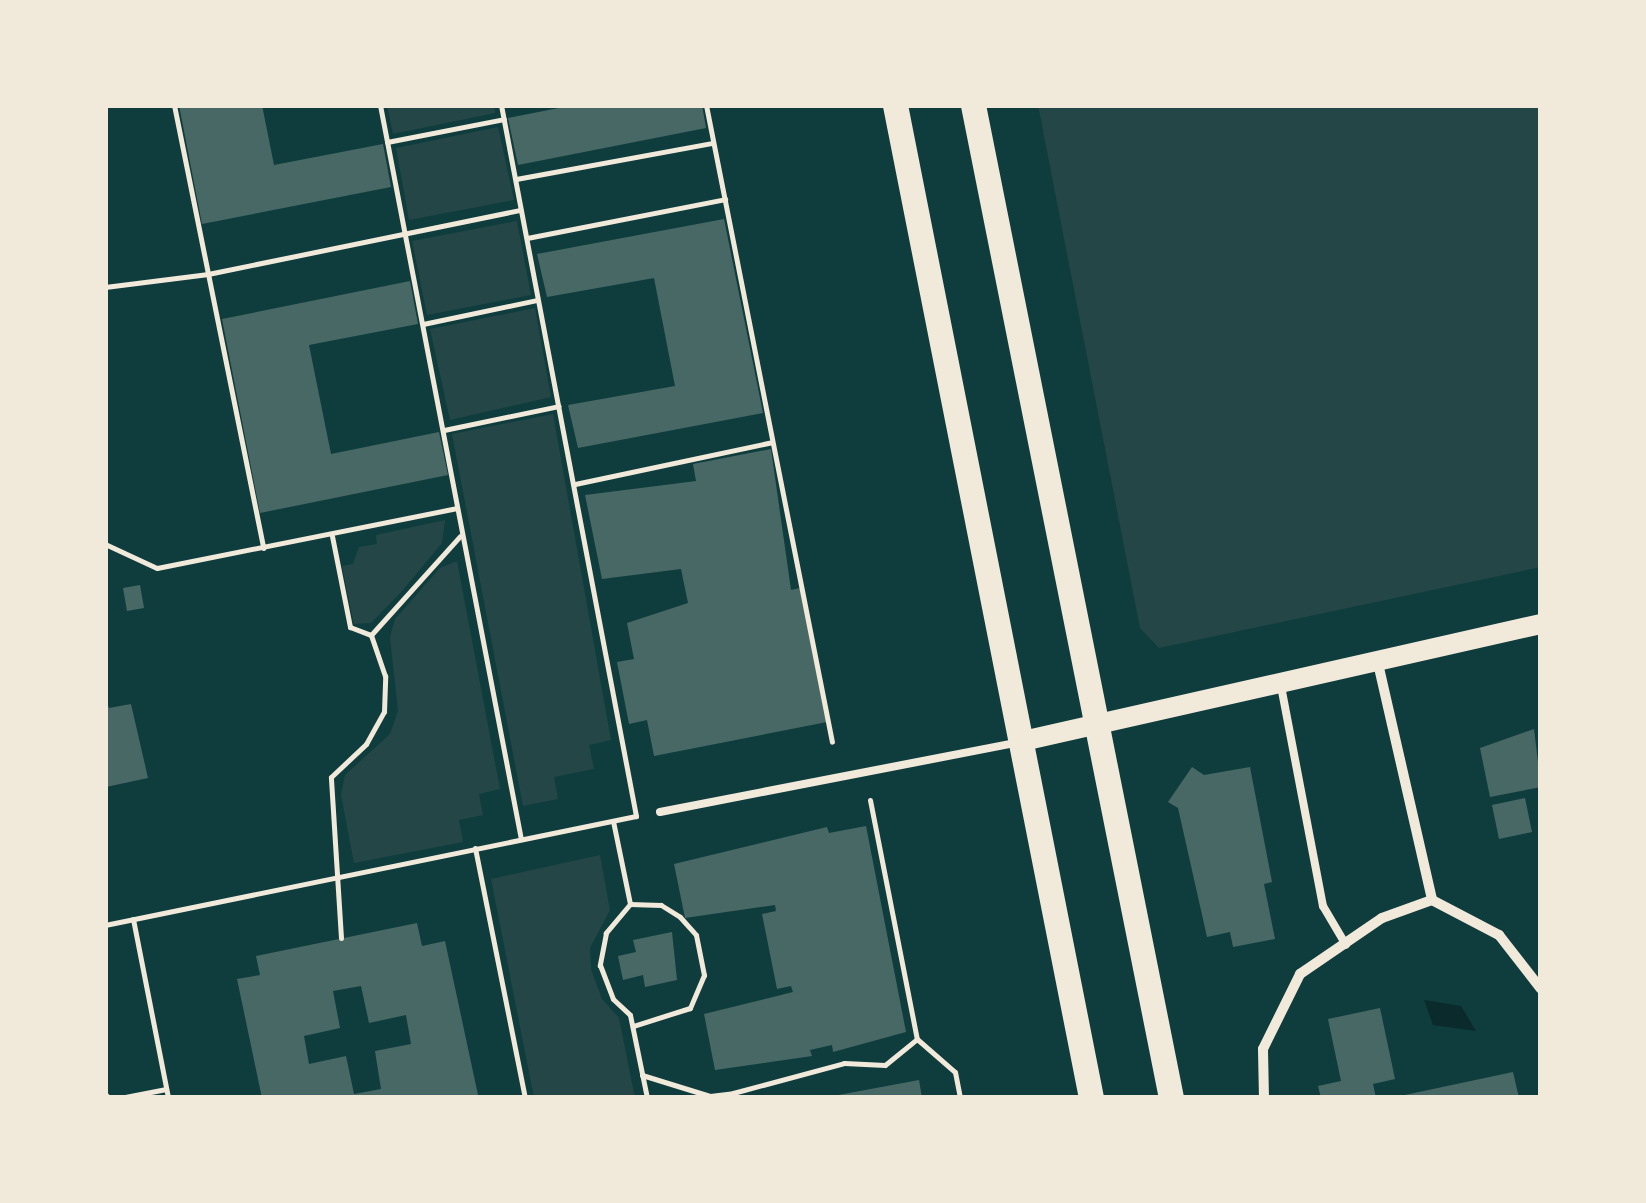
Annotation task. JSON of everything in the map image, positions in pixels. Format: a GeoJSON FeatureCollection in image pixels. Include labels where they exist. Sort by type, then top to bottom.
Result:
{"type":"FeatureCollection","features":[{"type":"Feature","properties":{"kind":"main road"},"geometry":{"type":"LineString","coordinates":[[895,105],[1092,1098]]}},
{"type":"Feature","properties":{"kind":"main road"},"geometry":{"type":"LineString","coordinates":[[974,105],[1172,1098]]}},
{"type":"Feature","properties":{"kind":"main road"},"geometry":{"type":"LineString","coordinates":[[1023,740],[1541,624]]}},
{"type":"Feature","properties":{"kind":"street"},"geometry":{"type":"LineString","coordinates":[[1376,658],[1432,900]]}},
{"type":"Feature","properties":{"kind":"street"},"geometry":{"type":"LineString","coordinates":[[1264,1098],[1263,1048],[1300,974],[1382,918],[1432,900],[1499,936],[1541,989]]}},
{"type":"Feature","properties":{"kind":"lane"},"geometry":{"type":"LineString","coordinates":[[1280,682],[1323,906],[1346,945]]}},
{"type":"Feature","properties":{"kind":"lane"},"geometry":{"type":"LineString","coordinates":[[660,812],[1023,740]]}},
{"type":"Feature","properties":{"kind":"path"},"geometry":{"type":"LineString","coordinates":[[174,105],[262,548]]}},
{"type":"Feature","properties":{"kind":"path"},"geometry":{"type":"LineString","coordinates":[[380,105],[521,840]]}},
{"type":"Feature","properties":{"kind":"path"},"geometry":{"type":"LineString","coordinates":[[501,105],[636,816]]}},
{"type":"Feature","properties":{"kind":"path"},"geometry":{"type":"LineString","coordinates":[[706,105],[832,742]]}},
{"type":"Feature","properties":{"kind":"path"},"geometry":{"type":"LineString","coordinates":[[387,142],[504,119]]}},
{"type":"Feature","properties":{"kind":"path"},"geometry":{"type":"LineString","coordinates":[[516,179],[713,143]]}},
{"type":"Feature","properties":{"kind":"path"},"geometry":{"type":"LineString","coordinates":[[527,238],[724,199]]}},
{"type":"Feature","properties":{"kind":"path"},"geometry":{"type":"LineString","coordinates":[[105,287],[208,274],[521,210]]}},
{"type":"Feature","properties":{"kind":"path"},"geometry":{"type":"LineString","coordinates":[[423,324],[537,300]]}},
{"type":"Feature","properties":{"kind":"path"},"geometry":{"type":"LineString","coordinates":[[444,430],[559,406]]}},
{"type":"Feature","properties":{"kind":"path"},"geometry":{"type":"LineString","coordinates":[[575,484],[772,442]]}},
{"type":"Feature","properties":{"kind":"path"},"geometry":{"type":"LineString","coordinates":[[105,544],[158,568],[456,508]]}},
{"type":"Feature","properties":{"kind":"path"},"geometry":{"type":"LineString","coordinates":[[332,536],[350,627],[372,635]]}},
{"type":"Feature","properties":{"kind":"path"},"geometry":{"type":"LineString","coordinates":[[372,635],[460,536]]}},
{"type":"Feature","properties":{"kind":"path"},"geometry":{"type":"LineString","coordinates":[[341,938],[331,776],[366,744],[384,712],[385,676],[372,635]]}},
{"type":"Feature","properties":{"kind":"path"},"geometry":{"type":"LineString","coordinates":[[870,800],[917,1040],[955,1072],[960,1098]]}},
{"type":"Feature","properties":{"kind":"path"},"geometry":{"type":"LineString","coordinates":[[105,925],[336,874],[660,812]]}},
{"type":"Feature","properties":{"kind":"path"},"geometry":{"type":"LineString","coordinates":[[613,821],[630,904]]}},
{"type":"Feature","properties":{"kind":"path"},"geometry":{"type":"LineString","coordinates":[[476,848],[525,1098]]}},
{"type":"Feature","properties":{"kind":"path"},"geometry":{"type":"LineString","coordinates":[[630,904],[662,904],[680,917],[696,935],[704,975],[690,1008],[633,1026]]}},
{"type":"Feature","properties":{"kind":"path"},"geometry":{"type":"LineString","coordinates":[[630,904],[606,933],[600,965],[633,1026],[647,1098]]}},
{"type":"Feature","properties":{"kind":"path"},"geometry":{"type":"LineString","coordinates":[[132,918],[168,1098]]}},
{"type":"Feature","properties":{"kind":"path"},"geometry":{"type":"LineString","coordinates":[[642,1075],[710,1096],[733,1094],[844,1063],[885,1064],[917,1040]]}},
{"type":"Feature","properties":{"kind":"path"},"geometry":{"type":"LineString","coordinates":[[120,1098],[166,1088]]}},
{"type":"Feature","properties":{"kind":"shaded area"},"geometry":{"type":"Polygon","coordinates":[[[387,105],[494,105],[495,113],[393,134],[387,105]]]}},
{"type":"Feature","properties":{"kind":"shaded area"},"geometry":{"type":"Polygon","coordinates":[[[1038,105],[1541,105],[1541,567],[1159,648],[1140,628],[1038,105]]]}},
{"type":"Feature","properties":{"kind":"shaded area"},"geometry":{"type":"Polygon","coordinates":[[[498,127],[514,200],[409,220],[396,148],[498,127]]]}},
{"type":"Feature","properties":{"kind":"shaded area"},"geometry":{"type":"Polygon","coordinates":[[[517,221],[531,295],[427,315],[412,241],[517,221]]]}},
{"type":"Feature","properties":{"kind":"shaded area"},"geometry":{"type":"Polygon","coordinates":[[[535,308],[551,397],[450,420],[430,329],[535,308]]]}},
{"type":"Feature","properties":{"kind":"shaded area"},"geometry":{"type":"Polygon","coordinates":[[[553,414],[611,740],[589,745],[594,769],[554,777],[558,799],[523,806],[452,434],[553,414]]]}},
{"type":"Feature","properties":{"kind":"shaded area"},"geometry":{"type":"Polygon","coordinates":[[[445,520],[442,543],[402,591],[371,623],[354,624],[342,566],[353,564],[359,547],[377,544],[376,535],[445,520]]]}},
{"type":"Feature","properties":{"kind":"shaded area"},"geometry":{"type":"Polygon","coordinates":[[[457,561],[500,789],[479,794],[483,815],[459,820],[463,842],[354,863],[341,795],[345,775],[390,734],[398,711],[390,637],[395,619],[440,568],[457,561]]]}},
{"type":"Feature","properties":{"kind":"shaded area"},"geometry":{"type":"Polygon","coordinates":[[[600,855],[610,910],[590,948],[591,969],[602,999],[619,1018],[635,1098],[534,1098],[491,879],[600,855]]]}},
{"type":"Feature","properties":{"kind":"shaded area"},"geometry":{"type":"Polygon","coordinates":[[[1424,1000],[1461,1006],[1476,1031],[1433,1025],[1424,1000]]]}},
{"type":"Feature","properties":{"kind":"building"},"geometry":{"type":"Polygon","coordinates":[[[179,105],[262,105],[274,165],[383,144],[391,187],[202,224],[179,105]]]}},
{"type":"Feature","properties":{"kind":"building"},"geometry":{"type":"Polygon","coordinates":[[[574,105],[702,105],[706,128],[518,165],[508,118],[574,105]]]}},
{"type":"Feature","properties":{"kind":"building"},"geometry":{"type":"Polygon","coordinates":[[[724,219],[763,413],[578,448],[568,405],[675,386],[654,278],[547,297],[537,254],[724,219]]]}},
{"type":"Feature","properties":{"kind":"building"},"geometry":{"type":"Polygon","coordinates":[[[410,281],[418,324],[309,345],[331,454],[439,432],[448,475],[260,513],[222,319],[410,281]]]}},
{"type":"Feature","properties":{"kind":"building"},"geometry":{"type":"Polygon","coordinates":[[[771,449],[791,590],[800,588],[827,722],[654,756],[647,720],[629,724],[617,662],[634,659],[627,623],[688,603],[681,569],[602,579],[585,495],[696,481],[693,464],[771,449]]]}},
{"type":"Feature","properties":{"kind":"building"},"geometry":{"type":"Polygon","coordinates":[[[140,585],[144,608],[127,611],[123,588],[140,585]]]}},
{"type":"Feature","properties":{"kind":"building"},"geometry":{"type":"Polygon","coordinates":[[[105,698],[109,708],[131,704],[148,778],[106,787],[105,698]]]}},
{"type":"Feature","properties":{"kind":"building"},"geometry":{"type":"Polygon","coordinates":[[[1534,729],[1541,787],[1490,797],[1480,748],[1534,729]]]}},
{"type":"Feature","properties":{"kind":"building"},"geometry":{"type":"Polygon","coordinates":[[[1192,767],[1204,775],[1250,767],[1272,882],[1264,884],[1275,939],[1233,947],[1230,932],[1207,937],[1178,808],[1168,802],[1192,767]]]}},
{"type":"Feature","properties":{"kind":"building"},"geometry":{"type":"Polygon","coordinates":[[[1525,798],[1532,832],[1499,839],[1492,805],[1525,798]]]}},
{"type":"Feature","properties":{"kind":"building"},"geometry":{"type":"Polygon","coordinates":[[[866,826],[906,1032],[833,1052],[832,1045],[810,1050],[812,1056],[715,1070],[704,1014],[793,992],[791,986],[777,989],[762,914],[776,911],[775,905],[685,918],[674,864],[827,827],[829,833],[866,826]]]}},
{"type":"Feature","properties":{"kind":"building"},"geometry":{"type":"Polygon","coordinates":[[[417,923],[422,946],[445,941],[478,1095],[262,1098],[237,979],[260,975],[256,956],[417,923]],[[361,986],[333,991],[340,1028],[304,1036],[309,1064],[346,1056],[354,1094],[381,1089],[375,1051],[411,1044],[406,1015],[369,1023],[361,986]]]}},
{"type":"Feature","properties":{"kind":"building"},"geometry":{"type":"Polygon","coordinates":[[[672,932],[677,980],[645,987],[643,975],[623,980],[618,956],[636,952],[633,940],[672,932]]]}},
{"type":"Feature","properties":{"kind":"building"},"geometry":{"type":"Polygon","coordinates":[[[1380,1008],[1395,1079],[1373,1084],[1376,1098],[1321,1098],[1318,1086],[1341,1081],[1328,1019],[1380,1008]]]}},
{"type":"Feature","properties":{"kind":"building"},"geometry":{"type":"Polygon","coordinates":[[[1513,1072],[1519,1098],[1400,1098],[1400,1096],[1513,1072]]]}},
{"type":"Feature","properties":{"kind":"building"},"geometry":{"type":"Polygon","coordinates":[[[919,1080],[922,1098],[833,1098],[833,1096],[919,1080]]]}}]}
